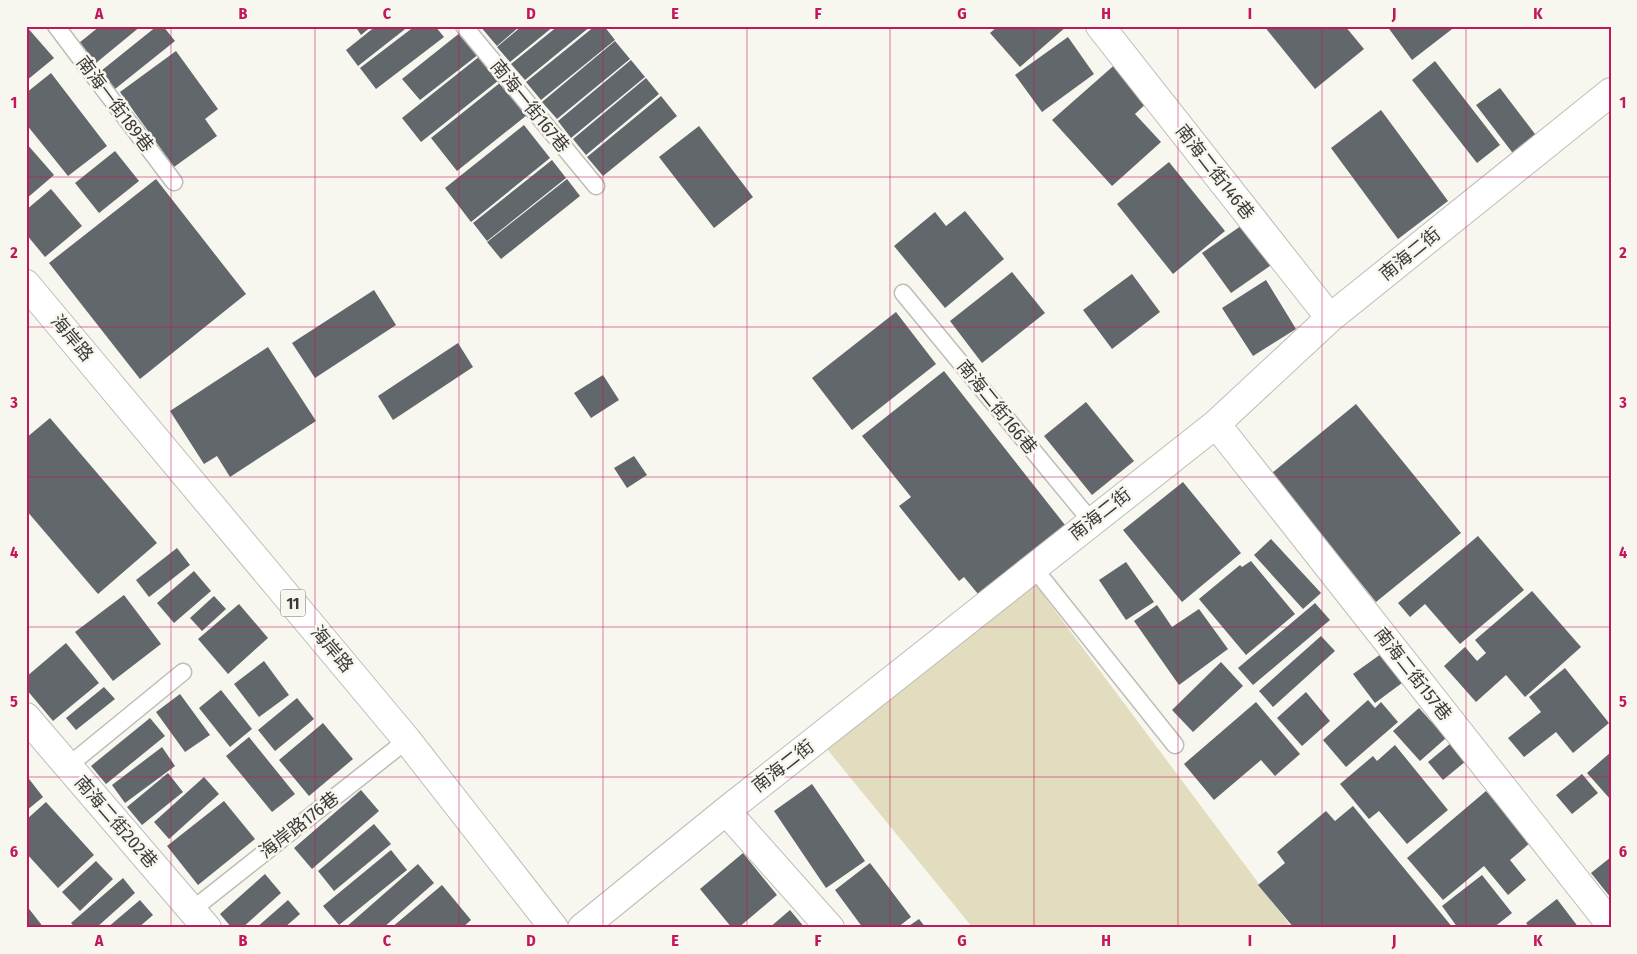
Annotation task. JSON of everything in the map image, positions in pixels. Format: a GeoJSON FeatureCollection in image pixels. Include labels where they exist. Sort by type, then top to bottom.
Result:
{"type":"FeatureCollection","features":[{"type":"Feature","properties":{"kind":"street","name":"南海二街146巷"},"geometry":{"type":"LineString","coordinates":[[1100,26],[1330,318]]}},
{"type":"Feature","properties":{"kind":"street","name":"南海二街"},"geometry":{"type":"LineString","coordinates":[[582,928],[726,811],[1216,424],[1330,318],[1611,92]]}},
{"type":"Feature","properties":{"kind":"street","name":"海岸路"},"geometry":{"type":"LineString","coordinates":[[26,284],[407,740],[554,928]]}},
{"type":"Feature","properties":{"kind":"street","name":"南海二街157巷"},"geometry":{"type":"LineString","coordinates":[[1216,424],[1611,925]]}},
{"type":"Feature","properties":{"kind":"street","name":"南海二街202巷"},"geometry":{"type":"LineString","coordinates":[[26,717],[199,919]]}},
{"type":"Feature","properties":{"kind":"street"},"geometry":{"type":"LineString","coordinates":[[726,811],[830,928]]}},
{"type":"Feature","properties":{"kind":"lane","name":"南海一街189巷"},"geometry":{"type":"LineString","coordinates":[[56,26],[174,182]]}},
{"type":"Feature","properties":{"kind":"lane","name":"南海一街167巷"},"geometry":{"type":"LineString","coordinates":[[464,26],[596,186]]}},
{"type":"Feature","properties":{"kind":"lane","name":"南海二街166巷"},"geometry":{"type":"LineString","coordinates":[[903,293],[1091,522]]}},
{"type":"Feature","properties":{"kind":"lane"},"geometry":{"type":"LineString","coordinates":[[1033,567],[1175,745]]}},
{"type":"Feature","properties":{"kind":"lane"},"geometry":{"type":"LineString","coordinates":[[68,766],[183,672]]}},
{"type":"Feature","properties":{"kind":"lane","name":"海岸路176巷"},"geometry":{"type":"LineString","coordinates":[[199,919],[407,740]]}},
{"type":"Feature","properties":{"kind":"shaded area"},"geometry":{"type":"Polygon","coordinates":[[[1029,576],[1292,928],[973,928],[827,749],[1029,576]]]}},
{"type":"Feature","properties":{"kind":"building"},"geometry":{"type":"Polygon","coordinates":[[[26,26],[54,58],[26,81],[26,26]]]}},
{"type":"Feature","properties":{"kind":"building"},"geometry":{"type":"Polygon","coordinates":[[[100,26],[141,26],[96,63],[79,43],[100,26]]]}},
{"type":"Feature","properties":{"kind":"building"},"geometry":{"type":"Polygon","coordinates":[[[157,26],[163,26],[175,41],[115,89],[101,71],[157,26]]]}},
{"type":"Feature","properties":{"kind":"building"},"geometry":{"type":"Polygon","coordinates":[[[355,26],[372,26],[361,35],[355,26]]]}},
{"type":"Feature","properties":{"kind":"building"},"geometry":{"type":"Polygon","coordinates":[[[376,26],[409,26],[358,66],[346,50],[376,26]]]}},
{"type":"Feature","properties":{"kind":"building"},"geometry":{"type":"Polygon","coordinates":[[[415,26],[435,26],[444,37],[376,89],[360,68],[415,26]]]}},
{"type":"Feature","properties":{"kind":"building"},"geometry":{"type":"Polygon","coordinates":[[[480,26],[520,26],[497,46],[480,26]]]}},
{"type":"Feature","properties":{"kind":"building"},"geometry":{"type":"Polygon","coordinates":[[[522,26],[554,26],[510,62],[497,47],[522,26]]]}},
{"type":"Feature","properties":{"kind":"building"},"geometry":{"type":"Polygon","coordinates":[[[558,26],[591,26],[525,80],[511,64],[558,26]]]}},
{"type":"Feature","properties":{"kind":"building"},"geometry":{"type":"Polygon","coordinates":[[[595,26],[604,26],[615,40],[541,100],[526,82],[595,26]]]}},
{"type":"Feature","properties":{"kind":"building"},"geometry":{"type":"Polygon","coordinates":[[[998,26],[1067,26],[1020,67],[990,33],[998,26]]]}},
{"type":"Feature","properties":{"kind":"building"},"geometry":{"type":"Polygon","coordinates":[[[1264,26],[1345,26],[1364,49],[1315,89],[1264,26]]]}},
{"type":"Feature","properties":{"kind":"building"},"geometry":{"type":"Polygon","coordinates":[[[1387,26],[1456,26],[1412,60],[1387,26]]]}},
{"type":"Feature","properties":{"kind":"building"},"geometry":{"type":"Polygon","coordinates":[[[461,32],[479,54],[420,100],[402,79],[461,32]]]}},
{"type":"Feature","properties":{"kind":"building"},"geometry":{"type":"Polygon","coordinates":[[[1068,37],[1094,74],[1042,112],[1015,75],[1068,37]]]}},
{"type":"Feature","properties":{"kind":"building"},"geometry":{"type":"Polygon","coordinates":[[[615,41],[630,59],[557,119],[542,102],[615,41]]]}},
{"type":"Feature","properties":{"kind":"building"},"geometry":{"type":"Polygon","coordinates":[[[176,51],[218,109],[205,119],[217,136],[174,167],[120,92],[176,51]]]}},
{"type":"Feature","properties":{"kind":"building"},"geometry":{"type":"Polygon","coordinates":[[[480,56],[499,80],[421,142],[402,118],[480,56]]]}},
{"type":"Feature","properties":{"kind":"building"},"geometry":{"type":"Polygon","coordinates":[[[631,60],[645,77],[571,138],[558,121],[631,60]]]}},
{"type":"Feature","properties":{"kind":"building"},"geometry":{"type":"Polygon","coordinates":[[[1119,61],[1152,98],[1135,114],[1161,142],[1112,186],[1052,120],[1119,61]]]}},
{"type":"Feature","properties":{"kind":"building"},"geometry":{"type":"Polygon","coordinates":[[[1435,61],[1500,145],[1477,163],[1412,80],[1435,61]]]}},
{"type":"Feature","properties":{"kind":"building"},"geometry":{"type":"Polygon","coordinates":[[[51,73],[107,146],[68,176],[26,124],[26,93],[51,73]]]}},
{"type":"Feature","properties":{"kind":"building"},"geometry":{"type":"Polygon","coordinates":[[[646,78],[659,94],[586,155],[573,139],[646,78]]]}},
{"type":"Feature","properties":{"kind":"building"},"geometry":{"type":"Polygon","coordinates":[[[501,82],[527,115],[457,171],[431,138],[501,82]]]}},
{"type":"Feature","properties":{"kind":"building"},"geometry":{"type":"Polygon","coordinates":[[[1500,88],[1538,138],[1515,156],[1476,105],[1500,88]]]}},
{"type":"Feature","properties":{"kind":"building"},"geometry":{"type":"Polygon","coordinates":[[[661,96],[677,116],[603,176],[587,157],[661,96]]]}},
{"type":"Feature","properties":{"kind":"building"},"geometry":{"type":"Polygon","coordinates":[[[1381,110],[1448,201],[1398,239],[1331,148],[1381,110]]]}},
{"type":"Feature","properties":{"kind":"building"},"geometry":{"type":"Polygon","coordinates":[[[524,125],[550,158],[471,222],[445,188],[524,125]]]}},
{"type":"Feature","properties":{"kind":"building"},"geometry":{"type":"Polygon","coordinates":[[[699,126],[753,197],[714,228],[659,157],[699,126]]]}},
{"type":"Feature","properties":{"kind":"building"},"geometry":{"type":"Polygon","coordinates":[[[26,143],[54,175],[26,199],[26,143]]]}},
{"type":"Feature","properties":{"kind":"building"},"geometry":{"type":"Polygon","coordinates":[[[115,151],[139,181],[99,213],[75,183],[115,151]]]}},
{"type":"Feature","properties":{"kind":"building"},"geometry":{"type":"Polygon","coordinates":[[[552,160],[566,178],[487,241],[473,223],[552,160]]]}},
{"type":"Feature","properties":{"kind":"building"},"geometry":{"type":"Polygon","coordinates":[[[1169,162],[1225,231],[1173,274],[1117,204],[1169,162]]]}},
{"type":"Feature","properties":{"kind":"building"},"geometry":{"type":"Polygon","coordinates":[[[156,179],[246,294],[140,379],[49,263],[156,179]]]}},
{"type":"Feature","properties":{"kind":"building"},"geometry":{"type":"Polygon","coordinates":[[[567,179],[580,196],[501,259],[487,242],[567,179]]]}},
{"type":"Feature","properties":{"kind":"building"},"geometry":{"type":"Polygon","coordinates":[[[51,189],[82,226],[45,257],[26,234],[26,210],[51,189]]]}},
{"type":"Feature","properties":{"kind":"building"},"geometry":{"type":"Polygon","coordinates":[[[965,211],[1004,259],[945,308],[894,246],[935,212],[946,226],[965,211]]]}},
{"type":"Feature","properties":{"kind":"building"},"geometry":{"type":"Polygon","coordinates":[[[1248,221],[1277,261],[1231,293],[1202,253],[1248,221]]]}},
{"type":"Feature","properties":{"kind":"building"},"geometry":{"type":"Polygon","coordinates":[[[1012,272],[1045,313],[982,363],[950,321],[1012,272]]]}},
{"type":"Feature","properties":{"kind":"building"},"geometry":{"type":"Polygon","coordinates":[[[1132,274],[1160,312],[1112,349],[1083,310],[1132,274]]]}},
{"type":"Feature","properties":{"kind":"building"},"geometry":{"type":"Polygon","coordinates":[[[1266,280],[1296,329],[1253,356],[1222,308],[1266,280]]]}},
{"type":"Feature","properties":{"kind":"building"},"geometry":{"type":"Polygon","coordinates":[[[374,290],[396,325],[315,378],[292,343],[374,290]]]}},
{"type":"Feature","properties":{"kind":"building"},"geometry":{"type":"Polygon","coordinates":[[[896,312],[936,364],[852,430],[812,378],[896,312]]]}},
{"type":"Feature","properties":{"kind":"building"},"geometry":{"type":"Polygon","coordinates":[[[458,343],[473,367],[393,420],[378,396],[458,343]]]}},
{"type":"Feature","properties":{"kind":"building"},"geometry":{"type":"Polygon","coordinates":[[[268,347],[316,421],[230,477],[217,456],[204,464],[170,411],[268,347]]]}},
{"type":"Feature","properties":{"kind":"building"},"geometry":{"type":"Polygon","coordinates":[[[944,371],[1065,525],[978,594],[964,577],[959,581],[899,506],[911,497],[862,436],[944,371]]]}},
{"type":"Feature","properties":{"kind":"building"},"geometry":{"type":"Polygon","coordinates":[[[603,375],[619,400],[591,418],[574,393],[603,375]]]}},
{"type":"Feature","properties":{"kind":"building"},"geometry":{"type":"Polygon","coordinates":[[[1086,402],[1134,461],[1092,495],[1044,436],[1086,402]]]}},
{"type":"Feature","properties":{"kind":"building"},"geometry":{"type":"Polygon","coordinates":[[[1356,404],[1461,533],[1376,602],[1272,473],[1356,404]]]}},
{"type":"Feature","properties":{"kind":"building"},"geometry":{"type":"Polygon","coordinates":[[[50,418],[157,543],[98,594],[26,510],[26,438],[50,418]]]}},
{"type":"Feature","properties":{"kind":"building"},"geometry":{"type":"Polygon","coordinates":[[[634,456],[647,475],[627,488],[614,468],[634,456]]]}},
{"type":"Feature","properties":{"kind":"building"},"geometry":{"type":"Polygon","coordinates":[[[1183,482],[1241,553],[1182,602],[1123,530],[1183,482]]]}},
{"type":"Feature","properties":{"kind":"building"},"geometry":{"type":"Polygon","coordinates":[[[1478,536],[1524,590],[1460,644],[1425,604],[1410,617],[1398,603],[1478,536]]]}},
{"type":"Feature","properties":{"kind":"building"},"geometry":{"type":"Polygon","coordinates":[[[1271,539],[1321,593],[1303,609],[1254,555],[1271,539]]]}},
{"type":"Feature","properties":{"kind":"building"},"geometry":{"type":"Polygon","coordinates":[[[177,548],[190,565],[149,597],[136,580],[177,548]]]}},
{"type":"Feature","properties":{"kind":"building"},"geometry":{"type":"Polygon","coordinates":[[[1251,561],[1295,614],[1246,655],[1199,599],[1240,565],[1242,567],[1251,561]]]}},
{"type":"Feature","properties":{"kind":"building"},"geometry":{"type":"Polygon","coordinates":[[[1126,562],[1154,602],[1126,620],[1099,580],[1126,562]]]}},
{"type":"Feature","properties":{"kind":"building"},"geometry":{"type":"Polygon","coordinates":[[[194,571],[211,591],[174,623],[157,603],[194,571]]]}},
{"type":"Feature","properties":{"kind":"building"},"geometry":{"type":"Polygon","coordinates":[[[1532,591],[1581,647],[1525,697],[1506,675],[1476,702],[1444,666],[1465,647],[1477,661],[1486,653],[1475,640],[1532,591]]]}},
{"type":"Feature","properties":{"kind":"building"},"geometry":{"type":"Polygon","coordinates":[[[124,595],[161,644],[113,681],[75,632],[124,595]]]}},
{"type":"Feature","properties":{"kind":"building"},"geometry":{"type":"Polygon","coordinates":[[[214,596],[226,609],[202,631],[190,618],[214,596]]]}},
{"type":"Feature","properties":{"kind":"building"},"geometry":{"type":"Polygon","coordinates":[[[1315,603],[1330,620],[1253,685],[1238,668],[1315,603]]]}},
{"type":"Feature","properties":{"kind":"building"},"geometry":{"type":"Polygon","coordinates":[[[239,604],[268,638],[228,674],[198,639],[239,604]]]}},
{"type":"Feature","properties":{"kind":"building"},"geometry":{"type":"Polygon","coordinates":[[[1157,605],[1172,627],[1199,609],[1228,649],[1179,685],[1134,621],[1157,605]]]}},
{"type":"Feature","properties":{"kind":"building"},"geometry":{"type":"Polygon","coordinates":[[[1321,636],[1335,651],[1273,707],[1259,691],[1321,636]]]}},
{"type":"Feature","properties":{"kind":"building"},"geometry":{"type":"Polygon","coordinates":[[[66,643],[99,683],[53,721],[26,689],[26,677],[66,643]]]}},
{"type":"Feature","properties":{"kind":"building"},"geometry":{"type":"Polygon","coordinates":[[[1381,654],[1402,683],[1375,703],[1353,674],[1381,654]]]}},
{"type":"Feature","properties":{"kind":"building"},"geometry":{"type":"Polygon","coordinates":[[[264,661],[289,695],[259,717],[234,684],[264,661]]]}},
{"type":"Feature","properties":{"kind":"building"},"geometry":{"type":"Polygon","coordinates":[[[1221,662],[1243,686],[1193,732],[1172,710],[1221,662]]]}},
{"type":"Feature","properties":{"kind":"building"},"geometry":{"type":"Polygon","coordinates":[[[1565,668],[1609,723],[1573,753],[1556,732],[1524,757],[1508,738],[1541,712],[1529,697],[1565,668]]]}},
{"type":"Feature","properties":{"kind":"building"},"geometry":{"type":"Polygon","coordinates":[[[104,687],[115,699],[76,730],[66,718],[104,687]]]}},
{"type":"Feature","properties":{"kind":"building"},"geometry":{"type":"Polygon","coordinates":[[[221,690],[252,729],[230,747],[199,708],[221,690]]]}},
{"type":"Feature","properties":{"kind":"building"},"geometry":{"type":"Polygon","coordinates":[[[1306,692],[1330,721],[1302,746],[1277,718],[1306,692]]]}},
{"type":"Feature","properties":{"kind":"building"},"geometry":{"type":"Polygon","coordinates":[[[180,694],[210,735],[185,752],[156,712],[180,694]]]}},
{"type":"Feature","properties":{"kind":"building"},"geometry":{"type":"Polygon","coordinates":[[[297,698],[314,719],[275,751],[258,730],[297,698]]]}},
{"type":"Feature","properties":{"kind":"building"},"geometry":{"type":"Polygon","coordinates":[[[1368,700],[1375,708],[1381,702],[1398,722],[1346,767],[1323,740],[1368,700]]]}},
{"type":"Feature","properties":{"kind":"building"},"geometry":{"type":"Polygon","coordinates":[[[1256,702],[1300,754],[1275,776],[1261,760],[1214,800],[1184,764],[1256,702]]]}},
{"type":"Feature","properties":{"kind":"building"},"geometry":{"type":"Polygon","coordinates":[[[1419,708],[1446,738],[1420,761],[1393,731],[1419,708]]]}},
{"type":"Feature","properties":{"kind":"building"},"geometry":{"type":"Polygon","coordinates":[[[150,718],[165,736],[106,784],[91,766],[150,718]]]}},
{"type":"Feature","properties":{"kind":"building"},"geometry":{"type":"Polygon","coordinates":[[[323,723],[353,759],[309,796],[279,760],[323,723]]]}},
{"type":"Feature","properties":{"kind":"building"},"geometry":{"type":"Polygon","coordinates":[[[249,737],[295,794],[272,812],[226,756],[249,737]]]}},
{"type":"Feature","properties":{"kind":"building"},"geometry":{"type":"Polygon","coordinates":[[[1451,743],[1466,761],[1443,780],[1428,762],[1451,743]]]}},
{"type":"Feature","properties":{"kind":"building"},"geometry":{"type":"Polygon","coordinates":[[[1395,745],[1448,810],[1407,844],[1379,811],[1369,819],[1340,784],[1373,756],[1377,761],[1395,745]]]}},
{"type":"Feature","properties":{"kind":"building"},"geometry":{"type":"Polygon","coordinates":[[[162,747],[175,766],[125,803],[112,785],[162,747]]]}},
{"type":"Feature","properties":{"kind":"building"},"geometry":{"type":"Polygon","coordinates":[[[1611,752],[1611,800],[1587,773],[1611,752]]]}},
{"type":"Feature","properties":{"kind":"building"},"geometry":{"type":"Polygon","coordinates":[[[168,773],[183,792],[142,825],[127,807],[168,773]]]}},
{"type":"Feature","properties":{"kind":"building"},"geometry":{"type":"Polygon","coordinates":[[[1582,774],[1598,793],[1572,814],[1556,795],[1582,774]]]}},
{"type":"Feature","properties":{"kind":"building"},"geometry":{"type":"Polygon","coordinates":[[[26,775],[43,797],[26,811],[26,775]]]}},
{"type":"Feature","properties":{"kind":"building"},"geometry":{"type":"Polygon","coordinates":[[[204,777],[219,794],[169,839],[154,822],[204,777]]]}},
{"type":"Feature","properties":{"kind":"building"},"geometry":{"type":"Polygon","coordinates":[[[812,784],[865,861],[826,888],[774,811],[812,784]]]}},
{"type":"Feature","properties":{"kind":"building"},"geometry":{"type":"Polygon","coordinates":[[[361,790],[379,811],[312,869],[294,848],[361,790]]]}},
{"type":"Feature","properties":{"kind":"building"},"geometry":{"type":"Polygon","coordinates":[[[1486,791],[1530,843],[1510,860],[1526,880],[1508,895],[1484,866],[1443,900],[1407,858],[1486,791]]]}},
{"type":"Feature","properties":{"kind":"building"},"geometry":{"type":"Polygon","coordinates":[[[224,801],[255,839],[198,885],[167,846],[224,801]]]}},
{"type":"Feature","properties":{"kind":"building"},"geometry":{"type":"Polygon","coordinates":[[[46,802],[94,855],[58,888],[26,853],[26,820],[46,802]]]}},
{"type":"Feature","properties":{"kind":"building"},"geometry":{"type":"Polygon","coordinates":[[[1353,806],[1453,928],[1294,928],[1258,885],[1285,863],[1277,852],[1326,811],[1335,821],[1353,806]]]}},
{"type":"Feature","properties":{"kind":"building"},"geometry":{"type":"Polygon","coordinates":[[[374,824],[391,844],[334,891],[318,871],[374,824]]]}},
{"type":"Feature","properties":{"kind":"building"},"geometry":{"type":"Polygon","coordinates":[[[391,850],[407,870],[339,925],[323,906],[391,850]]]}},
{"type":"Feature","properties":{"kind":"building"},"geometry":{"type":"Polygon","coordinates":[[[743,853],[777,895],[738,928],[732,928],[700,889],[743,853]]]}},
{"type":"Feature","properties":{"kind":"building"},"geometry":{"type":"Polygon","coordinates":[[[1611,857],[1611,898],[1591,873],[1611,857]]]}},
{"type":"Feature","properties":{"kind":"building"},"geometry":{"type":"Polygon","coordinates":[[[96,861],[113,879],[80,911],[62,892],[96,861]]]}},
{"type":"Feature","properties":{"kind":"building"},"geometry":{"type":"Polygon","coordinates":[[[870,863],[911,917],[897,928],[863,928],[835,890],[870,863]]]}},
{"type":"Feature","properties":{"kind":"building"},"geometry":{"type":"Polygon","coordinates":[[[418,864],[434,883],[383,928],[345,928],[418,864]]]}},
{"type":"Feature","properties":{"kind":"building"},"geometry":{"type":"Polygon","coordinates":[[[265,874],[281,893],[242,928],[232,928],[220,914],[265,874]]]}},
{"type":"Feature","properties":{"kind":"building"},"geometry":{"type":"Polygon","coordinates":[[[1482,875],[1512,913],[1493,928],[1458,928],[1442,906],[1482,875]]]}},
{"type":"Feature","properties":{"kind":"building"},"geometry":{"type":"Polygon","coordinates":[[[123,878],[135,893],[96,928],[75,928],[71,923],[123,878]]]}},
{"type":"Feature","properties":{"kind":"building"},"geometry":{"type":"Polygon","coordinates":[[[442,885],[471,920],[462,928],[391,928],[442,885]]]}},
{"type":"Feature","properties":{"kind":"building"},"geometry":{"type":"Polygon","coordinates":[[[1557,899],[1579,928],[1530,928],[1526,923],[1557,899]]]}},
{"type":"Feature","properties":{"kind":"building"},"geometry":{"type":"Polygon","coordinates":[[[140,900],[153,915],[138,928],[107,928],[140,900]]]}},
{"type":"Feature","properties":{"kind":"building"},"geometry":{"type":"Polygon","coordinates":[[[288,900],[300,914],[284,928],[256,928],[288,900]]]}},
{"type":"Feature","properties":{"kind":"building"},"geometry":{"type":"Polygon","coordinates":[[[26,905],[44,928],[26,928],[26,905]]]}},
{"type":"Feature","properties":{"kind":"building"},"geometry":{"type":"Polygon","coordinates":[[[790,910],[805,928],[769,928],[790,910]]]}},
{"type":"Feature","properties":{"kind":"building"},"geometry":{"type":"Polygon","coordinates":[[[919,919],[926,928],[906,928],[919,919]]]}}]}
